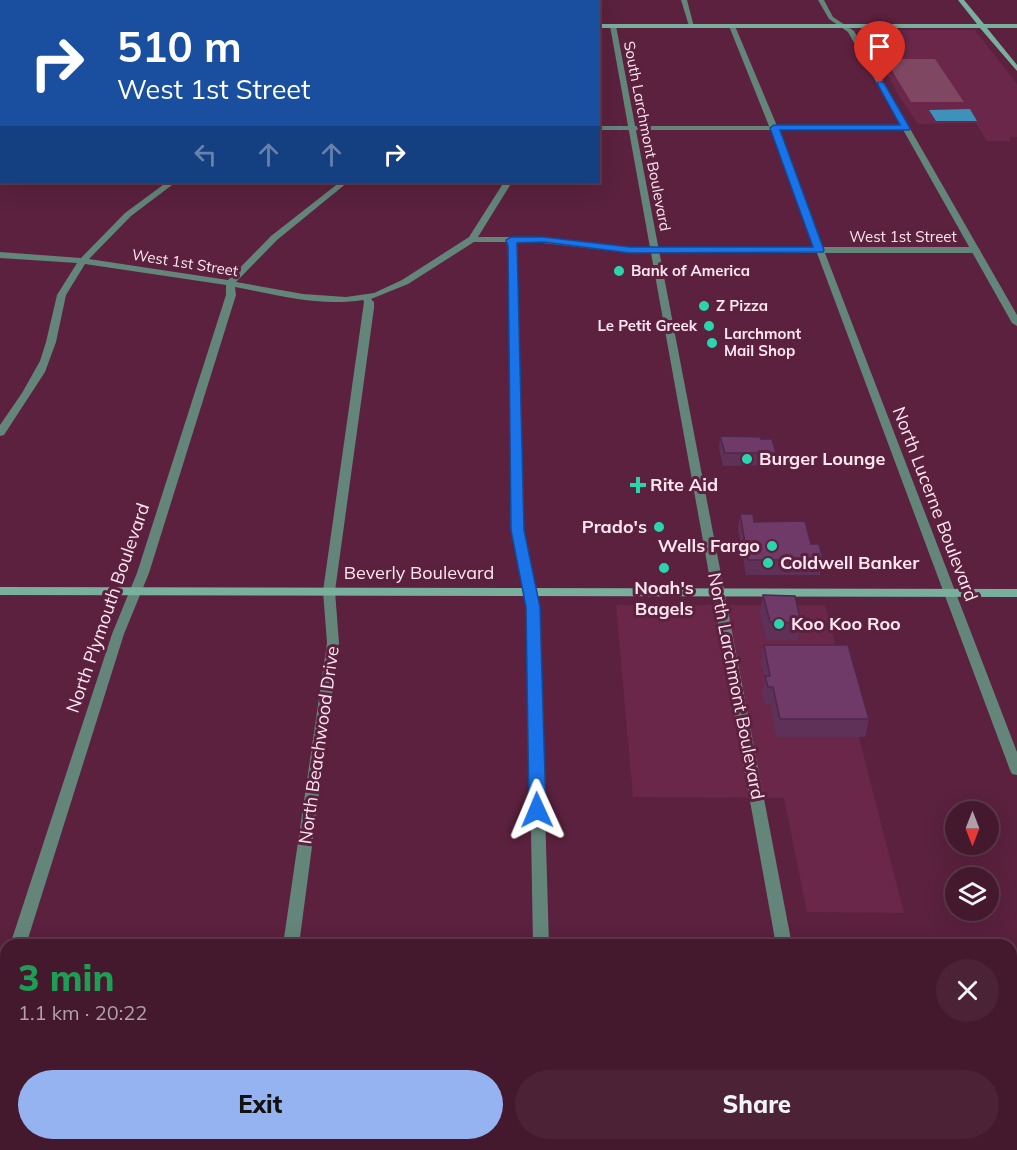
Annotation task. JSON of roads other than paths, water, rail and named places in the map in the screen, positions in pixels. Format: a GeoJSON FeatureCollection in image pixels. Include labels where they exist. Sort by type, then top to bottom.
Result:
{"type":"FeatureCollection","features":[{"type":"Feature","properties":{"kind":"main road"},"geometry":{"type":"LineString","coordinates":[[961,0],[1017,69]]}},
{"type":"Feature","properties":{"kind":"main road"},"geometry":{"type":"LineString","coordinates":[[600,26],[1017,26]]}},
{"type":"Feature","properties":{"kind":"main road","name":"Beverly Boulevard"},"geometry":{"type":"LineString","coordinates":[[0,591],[1017,593]]}},
{"type":"Feature","properties":{"kind":"street"},"geometry":{"type":"LineString","coordinates":[[684,0],[692,26]]}},
{"type":"Feature","properties":{"kind":"street"},"geometry":{"type":"LineString","coordinates":[[821,0],[831,18],[851,31],[1017,323]]}},
{"type":"Feature","properties":{"kind":"street","name":"South Larchmont Boulevard"},"geometry":{"type":"LineString","coordinates":[[613,26],[656,251]]}},
{"type":"Feature","properties":{"kind":"street","name":"North Lucerne Boulevard"},"geometry":{"type":"LineString","coordinates":[[732,26],[774,128],[1017,770]]}},
{"type":"Feature","properties":{"kind":"street"},"geometry":{"type":"LineString","coordinates":[[600,128],[906,128]]}},
{"type":"Feature","properties":{"kind":"street"},"geometry":{"type":"LineString","coordinates":[[0,433],[18,407],[49,351],[64,289],[85,261],[122,220],[171,183]]}},
{"type":"Feature","properties":{"kind":"street"},"geometry":{"type":"LineString","coordinates":[[230,283],[274,238],[343,183]]}},
{"type":"Feature","properties":{"kind":"street"},"geometry":{"type":"LineString","coordinates":[[472,239],[507,183]]}},
{"type":"Feature","properties":{"kind":"street","name":"West 1st Street"},"geometry":{"type":"LineString","coordinates":[[0,255],[85,261],[330,300],[364,297],[392,289],[412,279],[472,239],[543,240],[618,250],[656,251],[976,250]]}},
{"type":"Feature","properties":{"kind":"street"},"geometry":{"type":"LineString","coordinates":[[511,240],[513,246],[518,530],[533,607],[541,939]]}},
{"type":"Feature","properties":{"kind":"street","name":"North Larchmont Boulevard"},"geometry":{"type":"LineString","coordinates":[[656,251],[783,939]]}},
{"type":"Feature","properties":{"kind":"street","name":"North Plymouth Boulevard"},"geometry":{"type":"LineString","coordinates":[[20,939],[118,633],[136,591],[231,295],[230,283]]}},
{"type":"Feature","properties":{"kind":"street","name":"North Beachwood Drive"},"geometry":{"type":"LineString","coordinates":[[292,939],[333,643],[333,628],[329,617],[329,591],[369,308],[369,302],[364,297]]}},
{"type":"Feature","properties":{"kind":"water"},"geometry":{"type":"Polygon","coordinates":[[[970,109],[977,121],[936,121],[929,110],[970,109]]]}},
{"type":"Feature","properties":{"kind":"place","name":"Bank of America"},"geometry":{"type":"Point","coordinates":[619,271]}},
{"type":"Feature","properties":{"kind":"place","name":"Z Pizza"},"geometry":{"type":"Point","coordinates":[704,306]}},
{"type":"Feature","properties":{"kind":"place","name":"Le Petit Greek"},"geometry":{"type":"Point","coordinates":[709,326]}},
{"type":"Feature","properties":{"kind":"place","name":"Larchmont Mail Shop"},"geometry":{"type":"Point","coordinates":[712,343]}},
{"type":"Feature","properties":{"kind":"place","name":"Burger Lounge"},"geometry":{"type":"Point","coordinates":[747,459]}},
{"type":"Feature","properties":{"kind":"place","name":"Rite Aid"},"geometry":{"type":"Point","coordinates":[638,485]}},
{"type":"Feature","properties":{"kind":"place","name":"Prado's"},"geometry":{"type":"Point","coordinates":[659,527]}},
{"type":"Feature","properties":{"kind":"place","name":"Wells Fargo"},"geometry":{"type":"Point","coordinates":[772,546]}},
{"type":"Feature","properties":{"kind":"place","name":"Coldwell Banker"},"geometry":{"type":"Point","coordinates":[768,563]}},
{"type":"Feature","properties":{"kind":"place","name":"Noah's Bagels"},"geometry":{"type":"Point","coordinates":[664,568]}},
{"type":"Feature","properties":{"kind":"place","name":"Koo Koo Roo"},"geometry":{"type":"Point","coordinates":[779,624]}}]}
